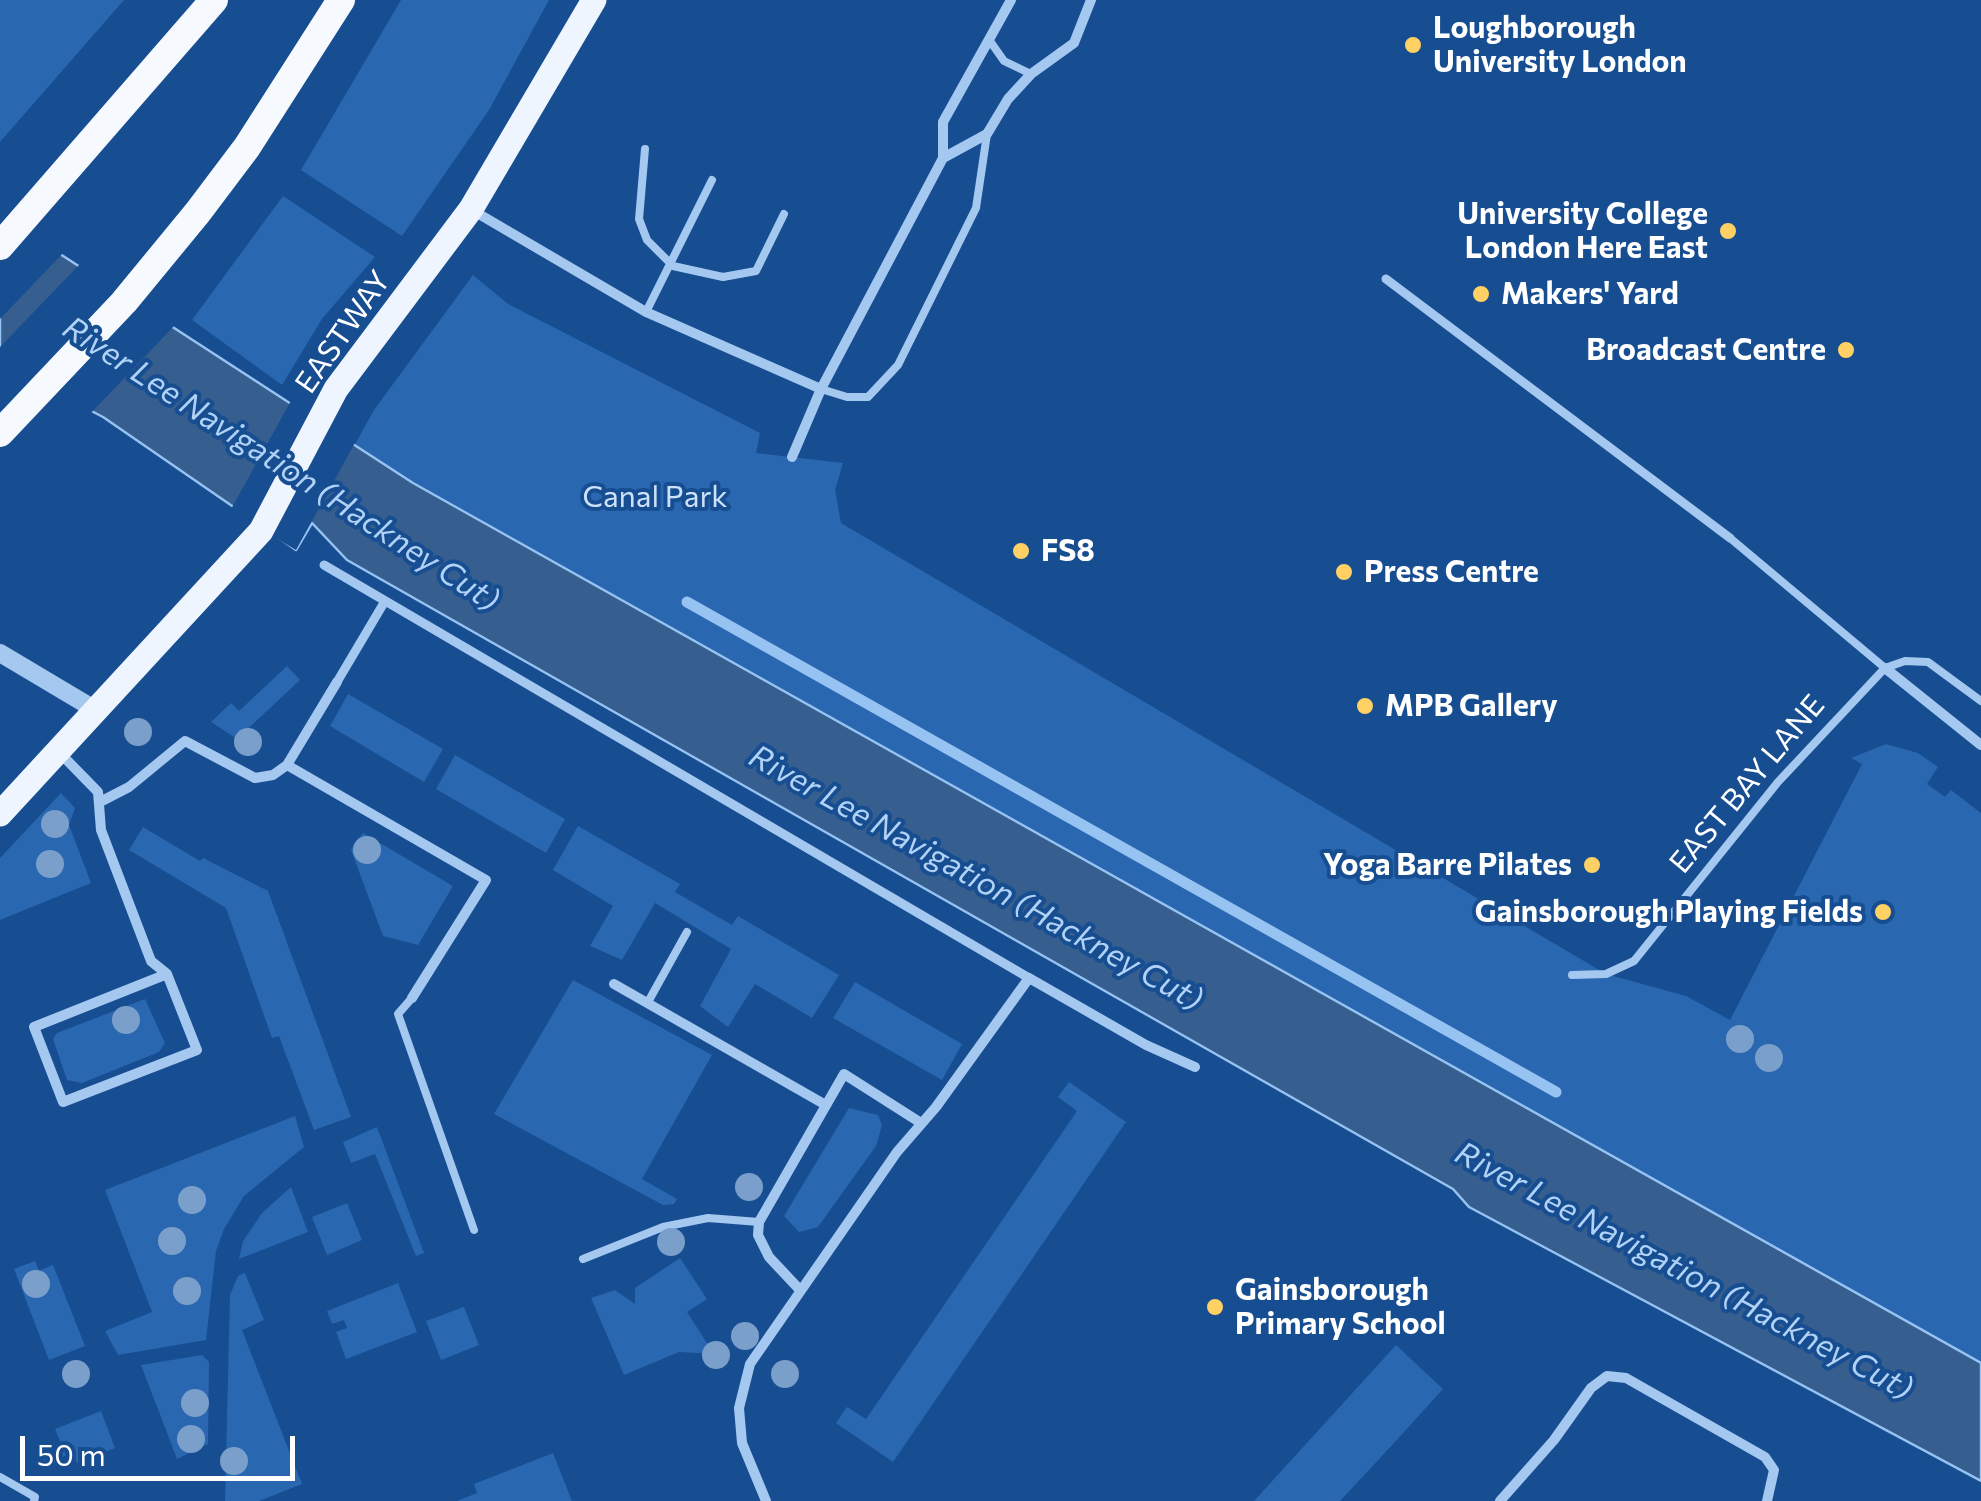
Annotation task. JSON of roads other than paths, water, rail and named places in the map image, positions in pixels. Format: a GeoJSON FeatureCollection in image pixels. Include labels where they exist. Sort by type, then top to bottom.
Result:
{"type":"FeatureCollection","features":[{"type":"Feature","properties":{"kind":"highway"},"geometry":{"type":"LineString","coordinates":[[0,246],[214,0]]}},
{"type":"Feature","properties":{"kind":"highway"},"geometry":{"type":"LineString","coordinates":[[0,433],[124,302],[246,147],[342,0]]}},
{"type":"Feature","properties":{"kind":"main road","name":"EASTWAY"},"geometry":{"type":"LineString","coordinates":[[0,814],[261,531],[336,390],[471,210],[594,0]]}},
{"type":"Feature","properties":{"kind":"street"},"geometry":{"type":"LineString","coordinates":[[792,457],[820,389],[943,158],[943,122],[1011,0]]}},
{"type":"Feature","properties":{"kind":"street"},"geometry":{"type":"LineString","coordinates":[[943,158],[987,134],[1008,99],[1032,74],[1074,43],[1091,0]]}},
{"type":"Feature","properties":{"kind":"street"},"geometry":{"type":"LineString","coordinates":[[471,210],[646,312],[820,389]]}},
{"type":"Feature","properties":{"kind":"street"},"geometry":{"type":"LineString","coordinates":[[1386,279],[1730,538]]}},
{"type":"Feature","properties":{"kind":"street"},"geometry":{"type":"LineString","coordinates":[[324,564],[1029,978],[1195,1067]]}},
{"type":"Feature","properties":{"kind":"street"},"geometry":{"type":"LineString","coordinates":[[100,802],[129,786],[185,741],[255,778],[273,775],[287,766],[386,601]]}},
{"type":"Feature","properties":{"kind":"street"},"geometry":{"type":"LineString","coordinates":[[0,653],[94,709]]}},
{"type":"Feature","properties":{"kind":"street"},"geometry":{"type":"LineString","coordinates":[[1885,668],[1981,745]]}},
{"type":"Feature","properties":{"kind":"street"},"geometry":{"type":"LineString","coordinates":[[57,750],[98,792],[101,830],[151,961],[167,974],[196,1050],[63,1102],[34,1027],[167,974]]}},
{"type":"Feature","properties":{"kind":"street"},"geometry":{"type":"LineString","coordinates":[[287,766],[486,880],[412,998]]}},
{"type":"Feature","properties":{"kind":"street"},"geometry":{"type":"LineString","coordinates":[[766,1501],[742,1443],[739,1408],[750,1364],[1029,978]]}},
{"type":"Feature","properties":{"kind":"street"},"geometry":{"type":"LineString","coordinates":[[614,984],[824,1104]]}},
{"type":"Feature","properties":{"kind":"street"},"geometry":{"type":"LineString","coordinates":[[800,1290],[770,1257],[758,1235],[760,1222],[844,1074],[921,1123]]}},
{"type":"Feature","properties":{"kind":"street"},"geometry":{"type":"LineString","coordinates":[[1500,1501],[1554,1440],[1591,1388],[1606,1376],[1626,1378],[1766,1457],[1774,1470],[1767,1501]]}},
{"type":"Feature","properties":{"kind":"lane"},"geometry":{"type":"LineString","coordinates":[[990,40],[1004,60],[1032,74]]}},
{"type":"Feature","properties":{"kind":"lane"},"geometry":{"type":"LineString","coordinates":[[820,389],[846,397],[868,397],[898,365],[976,208],[987,134]]}},
{"type":"Feature","properties":{"kind":"lane"},"geometry":{"type":"LineString","coordinates":[[645,149],[639,219],[646,240],[673,266],[722,277],[756,271],[784,214]]}},
{"type":"Feature","properties":{"kind":"lane"},"geometry":{"type":"LineString","coordinates":[[646,312],[673,266],[712,180]]}},
{"type":"Feature","properties":{"kind":"lane"},"geometry":{"type":"LineString","coordinates":[[1730,538],[1885,668],[1904,661],[1928,662],[1981,701]]}},
{"type":"Feature","properties":{"kind":"lane","name":"EAST BAY LANE"},"geometry":{"type":"LineString","coordinates":[[1572,974],[1606,974],[1634,961],[1778,782],[1885,668]]}},
{"type":"Feature","properties":{"kind":"lane"},"geometry":{"type":"LineString","coordinates":[[648,1002],[687,932]]}},
{"type":"Feature","properties":{"kind":"lane"},"geometry":{"type":"LineString","coordinates":[[412,998],[398,1014],[474,1230]]}},
{"type":"Feature","properties":{"kind":"lane"},"geometry":{"type":"LineString","coordinates":[[583,1259],[663,1227],[708,1218],[760,1222]]}},
{"type":"Feature","properties":{"kind":"lane"},"geometry":{"type":"LineString","coordinates":[[0,1477],[35,1496],[34,1501]]}},
{"type":"Feature","properties":{"kind":"water","name":"River Lee Navigation (Hackney Cut)"},"geometry":{"type":"Polygon","coordinates":[[[0,215],[413,483],[1981,1363],[1981,1481],[1469,1207],[1453,1189],[347,560],[312,523],[296,550],[103,417],[0,363],[0,215]]]}},
{"type":"Feature","properties":{"kind":"waterway"},"geometry":{"type":"LineString","coordinates":[[687,602],[1556,1092]]}},
{"type":"Feature","properties":{"kind":"place","name":"Loughborough University London"},"geometry":{"type":"Point","coordinates":[1413,45]}},
{"type":"Feature","properties":{"kind":"place","name":"University College London Here East"},"geometry":{"type":"Point","coordinates":[1728,231]}},
{"type":"Feature","properties":{"kind":"place","name":"Makers' Yard"},"geometry":{"type":"Point","coordinates":[1481,294]}},
{"type":"Feature","properties":{"kind":"place","name":"Broadcast Centre"},"geometry":{"type":"Point","coordinates":[1846,350]}},
{"type":"Feature","properties":{"kind":"place","name":"FS8"},"geometry":{"type":"Point","coordinates":[1021,551]}},
{"type":"Feature","properties":{"kind":"place","name":"Press Centre"},"geometry":{"type":"Point","coordinates":[1344,572]}},
{"type":"Feature","properties":{"kind":"place","name":"MPB Gallery"},"geometry":{"type":"Point","coordinates":[1365,706]}},
{"type":"Feature","properties":{"kind":"place","name":"Yoga Barre Pilates"},"geometry":{"type":"Point","coordinates":[1592,865]}},
{"type":"Feature","properties":{"kind":"place","name":"Gainsborough Playing Fields"},"geometry":{"type":"Point","coordinates":[1883,912]}},
{"type":"Feature","properties":{"kind":"place","name":"Gainsborough Primary School"},"geometry":{"type":"Point","coordinates":[1215,1307]}},
{"type":"Feature","properties":{"kind":"park label","name":"Canal Park"},"geometry":{"type":"Point","coordinates":[655,497]}}]}
